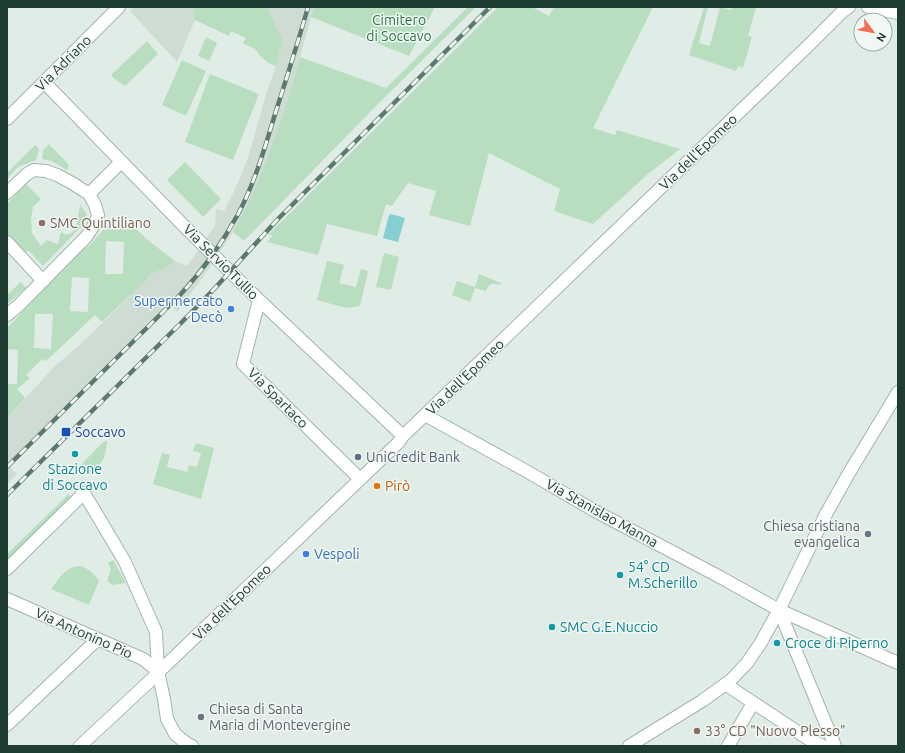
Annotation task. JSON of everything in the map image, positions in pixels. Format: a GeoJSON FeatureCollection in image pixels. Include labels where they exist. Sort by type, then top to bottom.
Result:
{"type":"FeatureCollection","features":[{"type":"Feature","properties":{"kind":"street","name":"Via Adriano"},"geometry":{"type":"LineString","coordinates":[[7,118],[119,7]]}},
{"type":"Feature","properties":{"kind":"street","name":"Via dell'Epomeo"},"geometry":{"type":"LineString","coordinates":[[80,746],[398,443],[403,436],[843,11],[849,7]]}},
{"type":"Feature","properties":{"kind":"street"},"geometry":{"type":"LineString","coordinates":[[868,7],[898,13]]}},
{"type":"Feature","properties":{"kind":"street","name":"Via Servio Tullio"},"geometry":{"type":"LineString","coordinates":[[44,82],[183,225],[403,436]]}},
{"type":"Feature","properties":{"kind":"street"},"geometry":{"type":"LineString","coordinates":[[89,194],[121,162]]}},
{"type":"Feature","properties":{"kind":"street"},"geometry":{"type":"LineString","coordinates":[[7,192],[27,174],[34,170],[46,171],[72,183],[89,194],[98,215],[96,222],[86,236],[43,281],[7,315]]}},
{"type":"Feature","properties":{"kind":"street"},"geometry":{"type":"LineString","coordinates":[[7,242],[43,281]]}},
{"type":"Feature","properties":{"kind":"street","name":"Via Spartaco"},"geometry":{"type":"LineString","coordinates":[[260,300],[243,364],[360,479]]}},
{"type":"Feature","properties":{"kind":"street"},"geometry":{"type":"LineString","coordinates":[[629,746],[702,701],[730,681],[747,663],[780,610],[800,565],[826,514],[898,392]]}},
{"type":"Feature","properties":{"kind":"street","name":"Via Stanislao Manna"},"geometry":{"type":"LineString","coordinates":[[425,415],[595,511],[780,610],[898,663]]}},
{"type":"Feature","properties":{"kind":"street"},"geometry":{"type":"LineString","coordinates":[[7,569],[84,493],[125,562],[156,632],[158,671],[167,719],[175,734],[192,746]]}},
{"type":"Feature","properties":{"kind":"street","name":"Via Antonino Pio"},"geometry":{"type":"LineString","coordinates":[[7,599],[143,659],[158,671]]}},
{"type":"Feature","properties":{"kind":"street"},"geometry":{"type":"LineString","coordinates":[[780,610],[835,746]]}},
{"type":"Feature","properties":{"kind":"street"},"geometry":{"type":"LineString","coordinates":[[7,725],[98,639]]}},
{"type":"Feature","properties":{"kind":"street"},"geometry":{"type":"LineString","coordinates":[[725,684],[810,740],[823,746]]}},
{"type":"Feature","properties":{"kind":"street"},"geometry":{"type":"LineString","coordinates":[[728,746],[753,703]]}},
{"type":"Feature","properties":{"kind":"shaded area"},"geometry":{"type":"Polygon","coordinates":[[[134,7],[195,7],[195,20],[177,62],[130,11],[134,7]]]}},
{"type":"Feature","properties":{"kind":"shaded area"},"geometry":{"type":"Polygon","coordinates":[[[267,7],[314,7],[274,143],[257,185],[242,216],[206,273],[177,312],[171,306],[10,467],[17,474],[7,484],[7,418],[56,365],[117,309],[152,273],[165,269],[175,261],[187,266],[215,226],[216,209],[224,211],[248,158],[283,41],[267,7]]]}},
{"type":"Feature","properties":{"kind":"green space"},"geometry":{"type":"Polygon","coordinates":[[[195,7],[267,7],[283,41],[276,66],[270,64],[262,58],[255,49],[243,43],[246,38],[231,31],[229,36],[195,20],[195,7]]]}},
{"type":"Feature","properties":{"kind":"green space","name":"Cimitero di Soccavo"},"geometry":{"type":"Polygon","coordinates":[[[314,7],[435,7],[409,56],[311,17],[314,7]]]}},
{"type":"Feature","properties":{"kind":"green space"},"geometry":{"type":"Polygon","coordinates":[[[468,7],[476,7],[376,106],[244,241],[233,232],[254,190],[272,146],[300,57],[386,88],[468,7]]]}},
{"type":"Feature","properties":{"kind":"green space"},"geometry":{"type":"Polygon","coordinates":[[[498,7],[532,7],[549,16],[554,7],[653,7],[593,128],[615,135],[617,130],[680,149],[647,175],[593,224],[554,211],[560,189],[489,153],[470,226],[429,215],[436,191],[408,183],[392,206],[386,204],[377,236],[327,224],[318,255],[267,242],[273,235],[268,235],[498,7]]]}},
{"type":"Feature","properties":{"kind":"green space"},"geometry":{"type":"Polygon","coordinates":[[[704,7],[708,7],[699,43],[710,46],[720,7],[731,10],[732,7],[756,7],[748,36],[752,37],[743,68],[738,66],[736,71],[689,55],[704,7]]]}},
{"type":"Feature","properties":{"kind":"green space"},"geometry":{"type":"Polygon","coordinates":[[[206,37],[217,43],[209,61],[198,56],[206,37]]]}},
{"type":"Feature","properties":{"kind":"green space"},"geometry":{"type":"Polygon","coordinates":[[[147,41],[158,54],[125,86],[111,75],[147,41]]]}},
{"type":"Feature","properties":{"kind":"green space"},"geometry":{"type":"Polygon","coordinates":[[[182,60],[206,71],[186,116],[162,105],[182,60]]]}},
{"type":"Feature","properties":{"kind":"green space"},"geometry":{"type":"Polygon","coordinates":[[[210,74],[259,94],[233,160],[185,142],[210,74]]]}},
{"type":"Feature","properties":{"kind":"green space"},"geometry":{"type":"Polygon","coordinates":[[[49,144],[69,165],[67,170],[52,161],[42,159],[43,150],[49,144]]]}},
{"type":"Feature","properties":{"kind":"green space"},"geometry":{"type":"Polygon","coordinates":[[[35,145],[39,149],[36,160],[18,167],[7,179],[7,173],[35,145]]]}},
{"type":"Feature","properties":{"kind":"green space"},"geometry":{"type":"Polygon","coordinates":[[[185,162],[221,199],[203,217],[167,180],[185,162]]]}},
{"type":"Feature","properties":{"kind":"green space"},"geometry":{"type":"Polygon","coordinates":[[[26,184],[41,199],[33,207],[31,218],[32,233],[41,246],[47,240],[58,244],[61,232],[66,235],[76,229],[80,205],[87,215],[87,218],[82,226],[43,266],[29,251],[20,252],[7,235],[7,204],[26,184]]]}},
{"type":"Feature","properties":{"kind":"green space"},"geometry":{"type":"Polygon","coordinates":[[[125,219],[149,241],[175,261],[165,269],[152,273],[102,322],[95,315],[46,361],[42,359],[26,375],[30,378],[17,389],[25,398],[7,418],[7,384],[17,384],[18,350],[7,349],[7,328],[80,252],[90,245],[110,222],[116,227],[125,219]],[[106,241],[105,274],[123,274],[124,242],[106,241]],[[72,277],[70,311],[88,312],[89,278],[72,277]],[[35,314],[34,348],[51,349],[53,314],[35,314]]]}},
{"type":"Feature","properties":{"kind":"green space"},"geometry":{"type":"Polygon","coordinates":[[[384,253],[399,257],[391,290],[376,287],[384,253]]]}},
{"type":"Feature","properties":{"kind":"green space"},"geometry":{"type":"Polygon","coordinates":[[[327,261],[344,265],[339,283],[356,287],[361,269],[368,271],[360,306],[346,308],[317,300],[327,261]]]}},
{"type":"Feature","properties":{"kind":"green space"},"geometry":{"type":"Polygon","coordinates":[[[479,274],[501,283],[500,285],[491,284],[488,286],[486,291],[475,288],[470,302],[452,295],[457,281],[475,287],[479,274]]]}},
{"type":"Feature","properties":{"kind":"green space"},"geometry":{"type":"Polygon","coordinates":[[[21,282],[26,288],[7,304],[7,295],[21,282]]]}},
{"type":"Feature","properties":{"kind":"green space"},"geometry":{"type":"Polygon","coordinates":[[[107,440],[106,451],[103,459],[91,475],[81,465],[101,444],[107,440]]]}},
{"type":"Feature","properties":{"kind":"green space"},"geometry":{"type":"Polygon","coordinates":[[[196,443],[214,448],[201,499],[153,484],[162,453],[170,455],[167,467],[187,472],[189,465],[197,467],[201,453],[193,451],[196,443]]]}},
{"type":"Feature","properties":{"kind":"green space"},"geometry":{"type":"Polygon","coordinates":[[[69,494],[71,497],[7,561],[7,554],[69,494]]]}},
{"type":"Feature","properties":{"kind":"green space"},"geometry":{"type":"Polygon","coordinates":[[[113,560],[126,583],[113,585],[108,582],[108,577],[111,570],[108,563],[113,560]]]}},
{"type":"Feature","properties":{"kind":"green space"},"geometry":{"type":"Polygon","coordinates":[[[80,566],[86,568],[99,581],[89,605],[51,589],[60,577],[67,571],[71,568],[80,566]]]}},
{"type":"Feature","properties":{"kind":"water"},"geometry":{"type":"Polygon","coordinates":[[[391,214],[405,218],[398,242],[383,238],[389,215],[391,214]]]}},
{"type":"Feature","properties":{"kind":"railway"},"geometry":{"type":"LineString","coordinates":[[7,467],[180,295],[196,277],[218,247],[237,216],[259,165],[308,7]]}},
{"type":"Feature","properties":{"kind":"railway"},"geometry":{"type":"LineString","coordinates":[[7,495],[181,323],[278,219],[490,7]]}},
{"type":"Feature","properties":{"kind":"place","name":"SMC Quintiliano"},"geometry":{"type":"Point","coordinates":[42,223]}},
{"type":"Feature","properties":{"kind":"place","name":"Supermercato Decò"},"geometry":{"type":"Point","coordinates":[231,309]}},
{"type":"Feature","properties":{"kind":"place","name":"Soccavo"},"geometry":{"type":"Point","coordinates":[66,432]}},
{"type":"Feature","properties":{"kind":"place","name":"Stazione di Soccavo"},"geometry":{"type":"Point","coordinates":[75,454]}},
{"type":"Feature","properties":{"kind":"place","name":"UniCredit Bank"},"geometry":{"type":"Point","coordinates":[358,457]}},
{"type":"Feature","properties":{"kind":"place","name":"Pirò"},"geometry":{"type":"Point","coordinates":[377,486]}},
{"type":"Feature","properties":{"kind":"place","name":"Chiesa cristiana evangelica"},"geometry":{"type":"Point","coordinates":[868,534]}},
{"type":"Feature","properties":{"kind":"place","name":"Vespoli"},"geometry":{"type":"Point","coordinates":[306,554]}},
{"type":"Feature","properties":{"kind":"place","name":"54° CD M.Scherillo"},"geometry":{"type":"Point","coordinates":[620,575]}},
{"type":"Feature","properties":{"kind":"place","name":"SMC G.E.Nuccio"},"geometry":{"type":"Point","coordinates":[552,627]}},
{"type":"Feature","properties":{"kind":"place","name":"Croce di Piperno"},"geometry":{"type":"Point","coordinates":[777,643]}},
{"type":"Feature","properties":{"kind":"place","name":"Chiesa di Santa Maria di Montevergine"},"geometry":{"type":"Point","coordinates":[201,717]}},
{"type":"Feature","properties":{"kind":"place","name":"33° CD \"Nuovo Plesso\""},"geometry":{"type":"Point","coordinates":[697,731]}}]}
